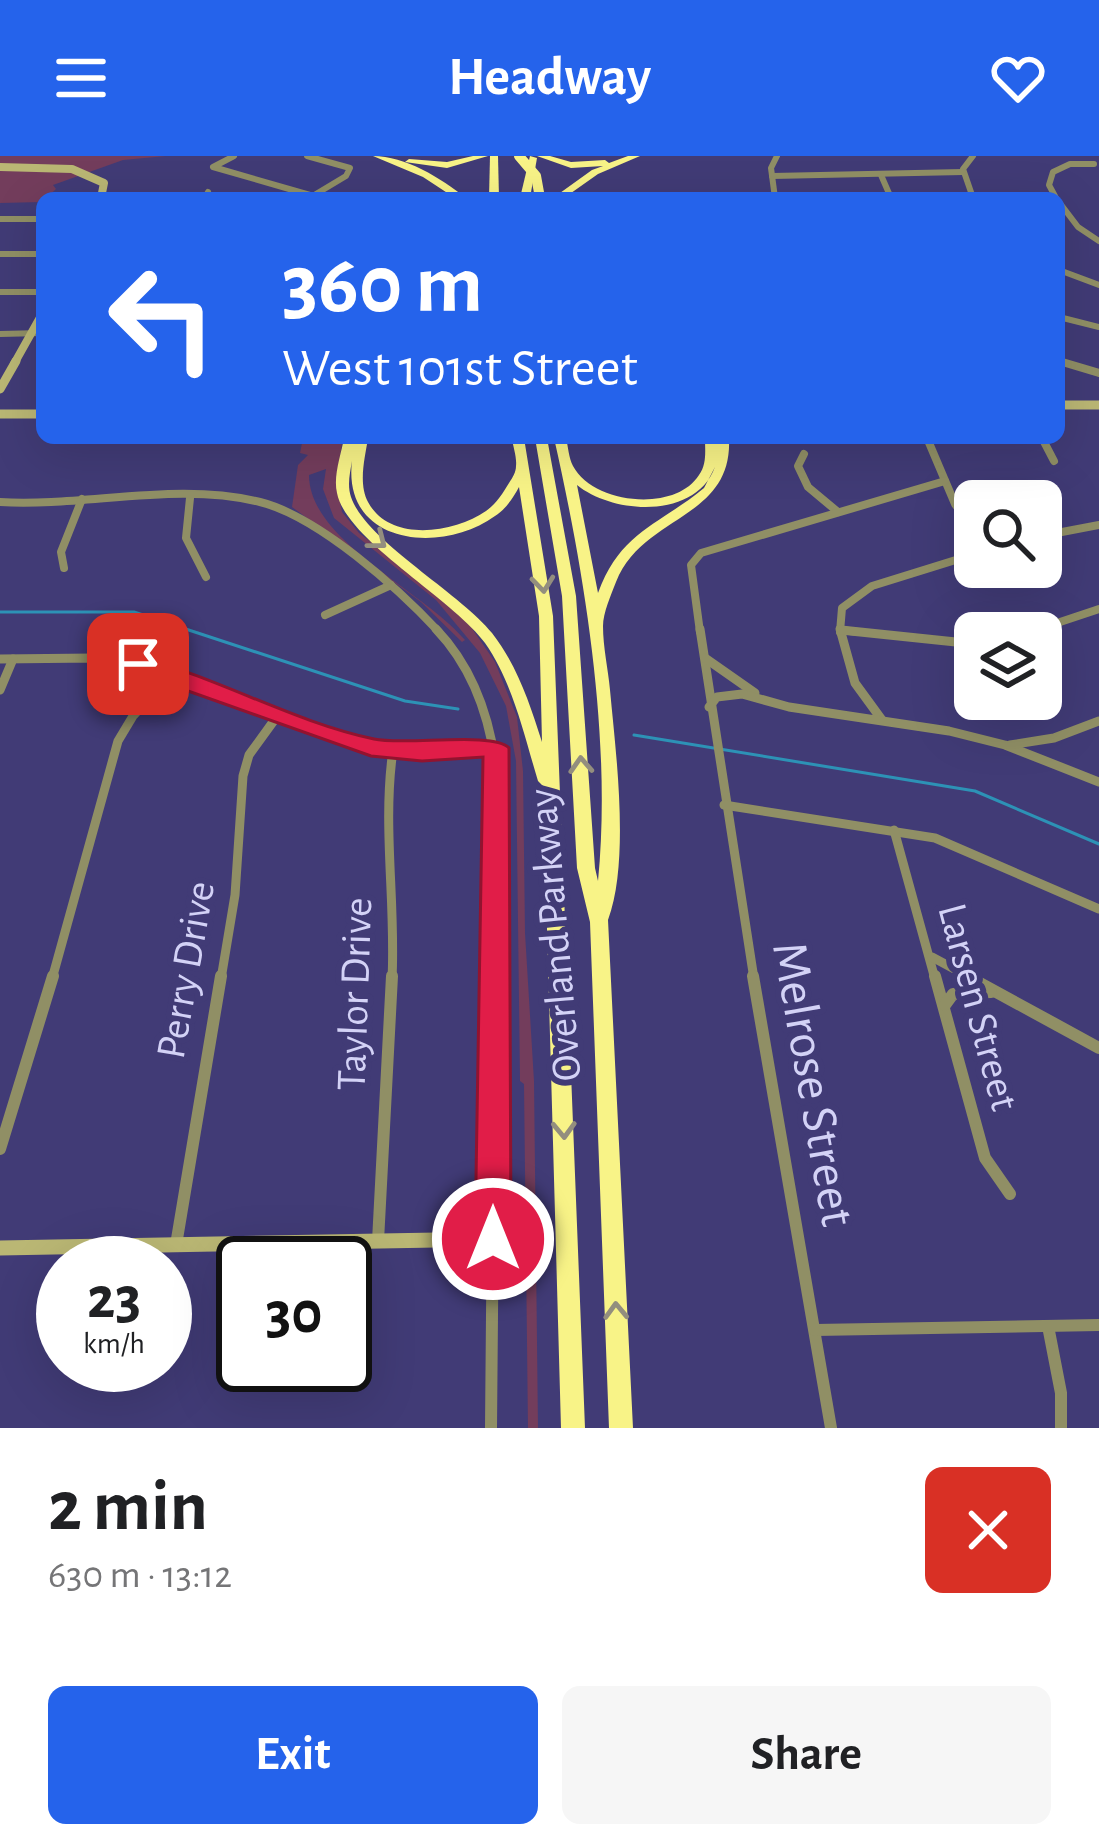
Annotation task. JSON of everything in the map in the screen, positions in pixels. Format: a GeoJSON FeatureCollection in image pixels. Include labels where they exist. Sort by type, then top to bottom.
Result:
{"type":"FeatureCollection","features":[{"type":"Feature","properties":{"kind":"highway"},"geometry":{"type":"LineString","coordinates":[[377,156],[451,192]]}},
{"type":"Feature","properties":{"kind":"highway"},"geometry":{"type":"LineString","coordinates":[[398,156],[413,163],[447,166],[484,156]]}},
{"type":"Feature","properties":{"kind":"highway"},"geometry":{"type":"LineString","coordinates":[[494,156],[494,192]]}},
{"type":"Feature","properties":{"kind":"highway"},"geometry":{"type":"LineString","coordinates":[[521,156],[521,192]]}},
{"type":"Feature","properties":{"kind":"highway"},"geometry":{"type":"LineString","coordinates":[[521,156],[536,176],[539,192]]}},
{"type":"Feature","properties":{"kind":"highway"},"geometry":{"type":"LineString","coordinates":[[523,192],[537,156],[585,166],[622,156]]}},
{"type":"Feature","properties":{"kind":"highway"},"geometry":{"type":"LineString","coordinates":[[566,192],[584,178],[636,156]]}},
{"type":"Feature","properties":{"kind":"highway"},"geometry":{"type":"LineString","coordinates":[[349,444],[343,486],[350,513],[372,538],[463,608],[497,649],[520,698],[553,804]]}},
{"type":"Feature","properties":{"kind":"highway"},"geometry":{"type":"LineString","coordinates":[[361,444],[356,476],[363,505],[385,524],[408,531],[447,532],[475,523],[506,499],[524,469]]}},
{"type":"Feature","properties":{"kind":"highway","name":"Overland Parkway"},"geometry":{"type":"LineString","coordinates":[[519,444],[544,597],[573,1428]]}},
{"type":"Feature","properties":{"kind":"highway","name":"Overland Parkway"},"geometry":{"type":"LineString","coordinates":[[542,444],[569,596],[586,868],[599,922],[621,1428]]}},
{"type":"Feature","properties":{"kind":"highway"},"geometry":{"type":"LineString","coordinates":[[562,444],[597,617],[611,867],[599,922]]}},
{"type":"Feature","properties":{"kind":"highway"},"geometry":{"type":"LineString","coordinates":[[568,468],[588,488],[611,499],[670,500],[696,489],[707,477],[714,460],[712,444]]}},
{"type":"Feature","properties":{"kind":"highway"},"geometry":{"type":"LineString","coordinates":[[597,617],[612,575],[628,549],[716,482],[726,464],[724,444]]}},
{"type":"Feature","properties":{"kind":"street"},"geometry":{"type":"LineString","coordinates":[[234,156],[213,167],[297,192]]}},
{"type":"Feature","properties":{"kind":"street"},"geometry":{"type":"LineString","coordinates":[[307,156],[350,168],[346,176],[317,192]]}},
{"type":"Feature","properties":{"kind":"street"},"geometry":{"type":"LineString","coordinates":[[774,192],[777,156]]}},
{"type":"Feature","properties":{"kind":"street"},"geometry":{"type":"LineString","coordinates":[[1066,165],[1064,156],[1096,165]]}},
{"type":"Feature","properties":{"kind":"street"},"geometry":{"type":"LineString","coordinates":[[963,176],[974,157]]}},
{"type":"Feature","properties":{"kind":"street"},"geometry":{"type":"LineString","coordinates":[[1055,192],[1049,176],[1066,165],[1096,165]]}},
{"type":"Feature","properties":{"kind":"street"},"geometry":{"type":"LineString","coordinates":[[0,167],[86,172],[104,183],[102,192]]}},
{"type":"Feature","properties":{"kind":"street"},"geometry":{"type":"LineString","coordinates":[[772,176],[963,176]]}},
{"type":"Feature","properties":{"kind":"street"},"geometry":{"type":"LineString","coordinates":[[881,176],[888,192]]}},
{"type":"Feature","properties":{"kind":"street"},"geometry":{"type":"LineString","coordinates":[[963,176],[970,192]]}},
{"type":"Feature","properties":{"kind":"street"},"geometry":{"type":"LineString","coordinates":[[1065,209],[1078,227],[1099,241]]}},
{"type":"Feature","properties":{"kind":"street"},"geometry":{"type":"LineString","coordinates":[[0,219],[36,219]]}},
{"type":"Feature","properties":{"kind":"street"},"geometry":{"type":"LineString","coordinates":[[0,254],[36,254]]}},
{"type":"Feature","properties":{"kind":"street"},"geometry":{"type":"LineString","coordinates":[[1065,272],[1099,285]]}},
{"type":"Feature","properties":{"kind":"street"},"geometry":{"type":"LineString","coordinates":[[0,292],[36,292]]}},
{"type":"Feature","properties":{"kind":"street"},"geometry":{"type":"LineString","coordinates":[[1065,318],[1099,327]]}},
{"type":"Feature","properties":{"kind":"street"},"geometry":{"type":"LineString","coordinates":[[0,334],[36,333]]}},
{"type":"Feature","properties":{"kind":"street"},"geometry":{"type":"LineString","coordinates":[[2,383],[36,334]]}},
{"type":"Feature","properties":{"kind":"street"},"geometry":{"type":"LineString","coordinates":[[1065,363],[1099,373]]}},
{"type":"Feature","properties":{"kind":"street"},"geometry":{"type":"LineString","coordinates":[[1065,408],[1099,408]]}},
{"type":"Feature","properties":{"kind":"street"},"geometry":{"type":"LineString","coordinates":[[0,417],[36,417]]}},
{"type":"Feature","properties":{"kind":"street"},"geometry":{"type":"LineString","coordinates":[[930,444],[954,500]]}},
{"type":"Feature","properties":{"kind":"street"},"geometry":{"type":"LineString","coordinates":[[1045,444],[1054,461]]}},
{"type":"Feature","properties":{"kind":"street"},"geometry":{"type":"LineString","coordinates":[[804,454],[798,466],[803,480],[838,512]]}},
{"type":"Feature","properties":{"kind":"street"},"geometry":{"type":"LineString","coordinates":[[759,697],[705,658],[692,573],[695,558],[711,548],[945,481]]}},
{"type":"Feature","properties":{"kind":"street"},"geometry":{"type":"LineString","coordinates":[[190,498],[186,538],[206,577]]}},
{"type":"Feature","properties":{"kind":"street"},"geometry":{"type":"LineString","coordinates":[[64,568],[61,553],[82,499]]}},
{"type":"Feature","properties":{"kind":"street"},"geometry":{"type":"LineString","coordinates":[[0,502],[246,499],[283,509],[431,618],[466,661],[485,697],[496,748],[491,1428]]}},
{"type":"Feature","properties":{"kind":"street"},"geometry":{"type":"LineString","coordinates":[[1062,532],[1099,525]]}},
{"type":"Feature","properties":{"kind":"street"},"geometry":{"type":"LineString","coordinates":[[881,720],[859,696],[841,630],[842,608],[859,592],[954,561]]}},
{"type":"Feature","properties":{"kind":"street"},"geometry":{"type":"LineString","coordinates":[[325,615],[391,585]]}},
{"type":"Feature","properties":{"kind":"street"},"geometry":{"type":"LineString","coordinates":[[1062,621],[1099,609]]}},
{"type":"Feature","properties":{"kind":"street"},"geometry":{"type":"LineString","coordinates":[[841,630],[954,642]]}},
{"type":"Feature","properties":{"kind":"street"},"geometry":{"type":"LineString","coordinates":[[0,690],[13,658]]}},
{"type":"Feature","properties":{"kind":"street","name":"Melrose Street"},"geometry":{"type":"LineString","coordinates":[[705,658],[724,805],[831,1428]]}},
{"type":"Feature","properties":{"kind":"street"},"geometry":{"type":"LineString","coordinates":[[0,659],[112,660],[171,675],[351,743],[393,750],[496,748]]}},
{"type":"Feature","properties":{"kind":"street"},"geometry":{"type":"LineString","coordinates":[[0,1149],[80,887],[118,742],[133,716],[171,675]]}},
{"type":"Feature","properties":{"kind":"street"},"geometry":{"type":"LineString","coordinates":[[709,707],[727,694],[881,720],[1005,745],[1099,782]]}},
{"type":"Feature","properties":{"kind":"street"},"geometry":{"type":"LineString","coordinates":[[842,714],[859,696]]}},
{"type":"Feature","properties":{"kind":"street","name":"Perry Drive"},"geometry":{"type":"LineString","coordinates":[[178,1236],[235,895],[245,765],[278,716]]}},
{"type":"Feature","properties":{"kind":"street"},"geometry":{"type":"LineString","coordinates":[[1005,745],[1054,738],[1099,721]]}},
{"type":"Feature","properties":{"kind":"street"},"geometry":{"type":"LineString","coordinates":[[1054,738],[1052,750],[1070,770]]}},
{"type":"Feature","properties":{"kind":"street","name":"Taylor Drive"},"geometry":{"type":"LineString","coordinates":[[378,1240],[394,947],[386,797],[393,750]]}},
{"type":"Feature","properties":{"kind":"street"},"geometry":{"type":"LineString","coordinates":[[724,805],[894,830],[964,848],[1099,909]]}},
{"type":"Feature","properties":{"kind":"street","name":"Larsen Street"},"geometry":{"type":"LineString","coordinates":[[894,830],[985,1158],[1010,1194]]}},
{"type":"Feature","properties":{"kind":"street"},"geometry":{"type":"LineString","coordinates":[[932,957],[1099,1048]]}},
{"type":"Feature","properties":{"kind":"street"},"geometry":{"type":"LineString","coordinates":[[945,1005],[953,994],[996,993]]}},
{"type":"Feature","properties":{"kind":"street"},"geometry":{"type":"LineString","coordinates":[[192,1245],[493,1239]]}},
{"type":"Feature","properties":{"kind":"street"},"geometry":{"type":"LineString","coordinates":[[0,1248],[36,1247]]}},
{"type":"Feature","properties":{"kind":"street"},"geometry":{"type":"LineString","coordinates":[[1048,1325],[1060,1393],[1060,1428]]}},
{"type":"Feature","properties":{"kind":"street"},"geometry":{"type":"LineString","coordinates":[[815,1330],[1099,1325]]}},
{"type":"Feature","properties":{"kind":"shaded area"},"geometry":{"type":"Polygon","coordinates":[[[0,156],[166,156],[123,160],[53,185],[53,192],[36,192],[36,202],[0,203],[0,156]]]}},
{"type":"Feature","properties":{"kind":"shaded area"},"geometry":{"type":"Polygon","coordinates":[[[302,444],[342,444],[336,481],[342,512],[359,533],[434,590],[471,627],[495,662],[517,717],[534,1081],[538,1428],[528,1428],[516,761],[506,706],[480,653],[436,600],[334,518],[323,489],[326,469],[309,475],[314,499],[328,522],[465,640],[292,507],[298,465],[308,455],[300,453],[302,444]]]}},
{"type":"Feature","properties":{"kind":"waterway"},"geometry":{"type":"LineString","coordinates":[[0,612],[134,612],[405,701],[458,709]]}},
{"type":"Feature","properties":{"kind":"waterway"},"geometry":{"type":"LineString","coordinates":[[634,735],[975,791],[1099,844]]}},
{"type":"Feature","properties":{"kind":"route"},"geometry":{"type":"LineString","coordinates":[[138,664],[371,748],[422,752],[496,748],[493,1239]]}}]}
